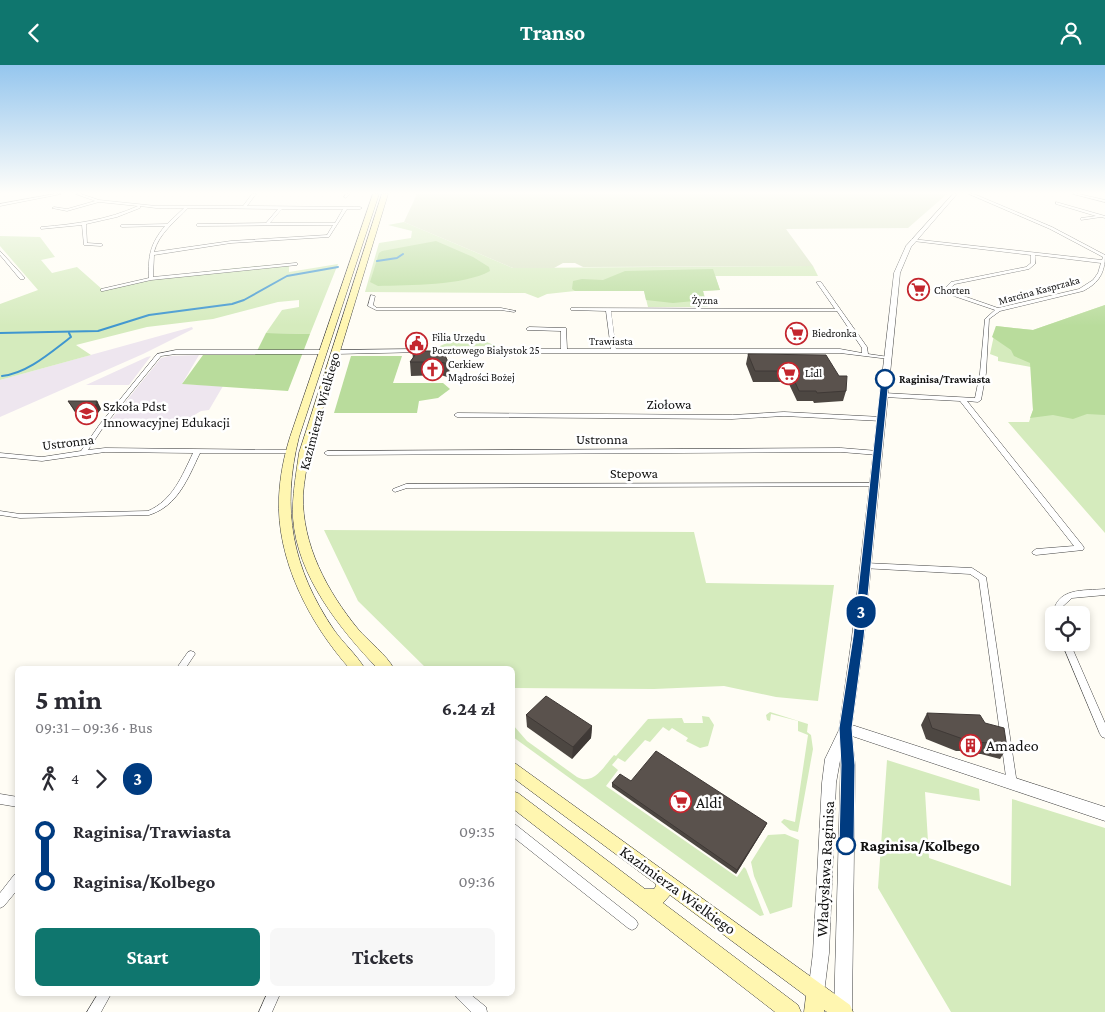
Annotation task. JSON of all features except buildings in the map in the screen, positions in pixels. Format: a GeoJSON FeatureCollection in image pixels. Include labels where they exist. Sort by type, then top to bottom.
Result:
{"type":"FeatureCollection","features":[{"type":"Feature","properties":{"kind":"main road"},"geometry":{"type":"LineString","coordinates":[[360,240],[370,241]]}},
{"type":"Feature","properties":{"kind":"main road","name":"Kazimierza Wielkiego"},"geometry":{"type":"LineString","coordinates":[[356,666],[333,638],[298,573],[288,540],[284,499],[290,452],[360,240]]}},
{"type":"Feature","properties":{"kind":"main road","name":"Kazimierza Wielkiego"},"geometry":{"type":"LineString","coordinates":[[370,241],[304,453],[298,496],[300,521],[310,559],[333,606],[384,666]]}},
{"type":"Feature","properties":{"kind":"main road"},"geometry":{"type":"LineString","coordinates":[[336,313],[347,313]]}},
{"type":"Feature","properties":{"kind":"main road","name":"Kazimierza Wielkiego"},"geometry":{"type":"LineString","coordinates":[[515,770],[662,879],[815,1003],[843,1012]]}},
{"type":"Feature","properties":{"kind":"main road","name":"Kazimierza Wielkiego"},"geometry":{"type":"LineString","coordinates":[[515,800],[791,1012]]}},
{"type":"Feature","properties":{"kind":"main road"},"geometry":{"type":"LineString","coordinates":[[644,898],[653,898],[661,895],[665,887],[662,879]]}},
{"type":"Feature","properties":{"kind":"street"},"geometry":{"type":"LineString","coordinates":[[85,238],[85,244],[101,245]]}},
{"type":"Feature","properties":{"kind":"street"},"geometry":{"type":"LineString","coordinates":[[151,279],[151,254],[157,238]]}},
{"type":"Feature","properties":{"kind":"street"},"geometry":{"type":"LineString","coordinates":[[151,254],[231,242],[323,238]]}},
{"type":"Feature","properties":{"kind":"street"},"geometry":{"type":"LineString","coordinates":[[1068,238],[1104,259]]}},
{"type":"Feature","properties":{"kind":"street"},"geometry":{"type":"LineString","coordinates":[[913,240],[1033,255],[1104,259]]}},
{"type":"Feature","properties":{"kind":"street","name":"Władysława Raginisa"},"geometry":{"type":"LineString","coordinates":[[843,1012],[848,765],[846,728],[897,273],[902,255],[913,240]]}},
{"type":"Feature","properties":{"kind":"street"},"geometry":{"type":"LineString","coordinates":[[0,252],[22,278]]}},
{"type":"Feature","properties":{"kind":"street"},"geometry":{"type":"LineString","coordinates":[[998,310],[953,295],[946,289],[953,283],[1027,268],[1034,264],[1033,255]]}},
{"type":"Feature","properties":{"kind":"street","name":"Marcina Kasprzaka"},"geometry":{"type":"LineString","coordinates":[[884,395],[978,400],[984,373],[988,319],[998,310],[1081,290],[1097,280],[1104,259]]}},
{"type":"Feature","properties":{"kind":"street"},"geometry":{"type":"LineString","coordinates":[[103,290],[151,279],[294,264]]}},
{"type":"Feature","properties":{"kind":"street"},"geometry":{"type":"LineString","coordinates":[[820,283],[864,348],[865,354]]}},
{"type":"Feature","properties":{"kind":"street"},"geometry":{"type":"LineString","coordinates":[[373,296],[370,306],[376,309],[501,309],[514,311]]}},
{"type":"Feature","properties":{"kind":"street","name":"Żyzna"},"geometry":{"type":"LineString","coordinates":[[573,309],[837,310]]}},
{"type":"Feature","properties":{"kind":"street"},"geometry":{"type":"LineString","coordinates":[[608,309],[614,351]]}},
{"type":"Feature","properties":{"kind":"street"},"geometry":{"type":"LineString","coordinates":[[529,329],[564,329],[564,351]]}},
{"type":"Feature","properties":{"kind":"street","name":"Trawiasta"},"geometry":{"type":"LineString","coordinates":[[335,352],[840,351],[887,358]]}},
{"type":"Feature","properties":{"kind":"street"},"geometry":{"type":"LineString","coordinates":[[84,452],[102,425],[156,357],[164,353],[323,352]]}},
{"type":"Feature","properties":{"kind":"street"},"geometry":{"type":"LineString","coordinates":[[962,399],[1080,548],[1036,552]]}},
{"type":"Feature","properties":{"kind":"street","name":"Ziołowa"},"geometry":{"type":"LineString","coordinates":[[457,415],[732,417],[784,414],[882,419]]}},
{"type":"Feature","properties":{"kind":"street","name":"Ustronna"},"geometry":{"type":"LineString","coordinates":[[0,455],[42,459],[105,450],[290,452]]}},
{"type":"Feature","properties":{"kind":"street","name":"Ustronna"},"geometry":{"type":"LineString","coordinates":[[327,453],[840,450],[878,453]]}},
{"type":"Feature","properties":{"kind":"street"},"geometry":{"type":"LineString","coordinates":[[0,513],[20,516],[149,513],[162,509],[170,502],[198,452]]}},
{"type":"Feature","properties":{"kind":"street","name":"Stepowa"},"geometry":{"type":"LineString","coordinates":[[395,490],[406,487],[874,485]]}},
{"type":"Feature","properties":{"kind":"street"},"geometry":{"type":"LineString","coordinates":[[865,566],[972,571],[983,579],[1012,783]]}},
{"type":"Feature","properties":{"kind":"street"},"geometry":{"type":"LineString","coordinates":[[1058,606],[1070,595],[1105,592]]}},
{"type":"Feature","properties":{"kind":"street"},"geometry":{"type":"LineString","coordinates":[[1069,651],[1105,734]]}},
{"type":"Feature","properties":{"kind":"street"},"geometry":{"type":"LineString","coordinates":[[182,666],[191,654]]}},
{"type":"Feature","properties":{"kind":"street"},"geometry":{"type":"LineString","coordinates":[[846,728],[1105,814]]}},
{"type":"Feature","properties":{"kind":"street","name":"Władysława Raginisa"},"geometry":{"type":"LineString","coordinates":[[815,1003],[821,947],[830,775],[832,759],[846,728]]}},
{"type":"Feature","properties":{"kind":"street"},"geometry":{"type":"LineString","coordinates":[[0,799],[15,802]]}},
{"type":"Feature","properties":{"kind":"street"},"geometry":{"type":"LineString","coordinates":[[515,831],[632,924]]}},
{"type":"Feature","properties":{"kind":"street"},"geometry":{"type":"LineString","coordinates":[[0,902],[15,883]]}},
{"type":"Feature","properties":{"kind":"street"},"geometry":{"type":"LineString","coordinates":[[93,1012],[104,996]]}},
{"type":"Feature","properties":{"kind":"street"},"geometry":{"type":"LineString","coordinates":[[265,1012],[273,996]]}},
{"type":"Feature","properties":{"kind":"street"},"geometry":{"type":"LineString","coordinates":[[463,996],[481,1012]]}},
{"type":"Feature","properties":{"kind":"shaded area"},"geometry":{"type":"Polygon","coordinates":[[[192,327],[193,329],[143,354],[0,417],[0,380],[192,327]]]}},
{"type":"Feature","properties":{"kind":"shaded area"},"geometry":{"type":"Polygon","coordinates":[[[199,355],[182,384],[223,386],[209,410],[201,411],[186,420],[110,421],[161,358],[199,355]]]}},
{"type":"Feature","properties":{"kind":"shaded area"},"geometry":{"type":"Polygon","coordinates":[[[151,356],[129,385],[86,385],[147,357],[151,356]]]}},
{"type":"Feature","properties":{"kind":"green space"},"geometry":{"type":"Polygon","coordinates":[[[0,238],[41,238],[55,257],[41,260],[52,273],[77,267],[103,290],[172,276],[219,270],[289,264],[289,272],[338,264],[310,334],[266,333],[282,310],[299,307],[299,300],[278,302],[213,319],[147,327],[76,345],[91,355],[0,380],[0,304],[38,290],[0,246],[0,238]]]}},
{"type":"Feature","properties":{"kind":"green space"},"geometry":{"type":"Polygon","coordinates":[[[410,238],[442,238],[513,268],[813,266],[818,276],[715,276],[720,290],[703,291],[708,307],[648,307],[644,291],[575,291],[547,294],[538,298],[525,293],[365,292],[379,243],[410,238]]]}},
{"type":"Feature","properties":{"kind":"green space"},"geometry":{"type":"Polygon","coordinates":[[[442,238],[793,238],[813,266],[583,267],[575,263],[563,263],[554,268],[513,268],[442,238]]]}},
{"type":"Feature","properties":{"kind":"green space"},"geometry":{"type":"Polygon","coordinates":[[[436,241],[473,257],[489,267],[490,271],[465,280],[436,284],[378,286],[370,282],[379,253],[382,251],[436,241]]]}},
{"type":"Feature","properties":{"kind":"green space"},"geometry":{"type":"Polygon","coordinates":[[[713,269],[720,290],[703,291],[705,300],[673,303],[646,300],[644,291],[575,291],[572,289],[573,281],[582,279],[603,280],[625,271],[713,269]]]}},
{"type":"Feature","properties":{"kind":"green space"},"geometry":{"type":"Polygon","coordinates":[[[1105,305],[1105,533],[1008,422],[1029,422],[1033,410],[1031,367],[998,361],[998,357],[990,354],[996,326],[1033,330],[1105,305]]]}},
{"type":"Feature","properties":{"kind":"green space"},"geometry":{"type":"Polygon","coordinates":[[[1105,305],[1105,415],[1087,414],[1073,419],[1053,415],[1030,418],[1033,410],[1030,363],[1014,356],[1011,350],[992,337],[996,326],[1033,330],[1105,305]]]}},
{"type":"Feature","properties":{"kind":"green space"},"geometry":{"type":"Polygon","coordinates":[[[266,333],[310,334],[288,391],[182,384],[203,355],[255,355],[266,333]]]}},
{"type":"Feature","properties":{"kind":"green space"},"geometry":{"type":"Polygon","coordinates":[[[468,334],[496,346],[440,347],[440,346],[468,334]]]}},
{"type":"Feature","properties":{"kind":"green space"},"geometry":{"type":"Polygon","coordinates":[[[351,356],[402,356],[393,383],[443,383],[450,389],[438,398],[419,401],[417,413],[334,413],[351,356]]]}},
{"type":"Feature","properties":{"kind":"green space"},"geometry":{"type":"Polygon","coordinates":[[[324,530],[694,532],[706,583],[834,585],[818,701],[776,697],[724,686],[654,689],[515,688],[515,666],[424,666],[358,601],[324,530]]]}},
{"type":"Feature","properties":{"kind":"green space"},"geometry":{"type":"Polygon","coordinates":[[[770,712],[808,724],[807,732],[811,735],[813,749],[798,832],[790,830],[781,822],[784,819],[795,822],[808,735],[798,731],[798,721],[771,714],[770,721],[767,720],[766,715],[770,712]]]}},
{"type":"Feature","properties":{"kind":"green space"},"geometry":{"type":"Polygon","coordinates":[[[702,716],[709,717],[714,725],[708,746],[700,748],[686,741],[688,738],[672,728],[669,731],[663,727],[650,742],[645,740],[625,762],[618,758],[612,765],[618,770],[606,786],[737,877],[744,867],[764,915],[760,916],[515,738],[515,727],[527,741],[577,777],[589,779],[594,777],[614,755],[616,756],[648,719],[682,718],[684,723],[703,723],[702,716]]]}},
{"type":"Feature","properties":{"kind":"green space"},"geometry":{"type":"Polygon","coordinates":[[[887,760],[979,789],[980,801],[925,792],[929,858],[1011,886],[1012,799],[1105,828],[1105,1012],[951,1012],[878,888],[887,760]]]}},
{"type":"Feature","properties":{"kind":"green space"},"geometry":{"type":"Polygon","coordinates":[[[785,834],[799,840],[792,907],[770,914],[754,876],[751,862],[768,835],[785,834]]]}},
{"type":"Feature","properties":{"kind":"waterway"},"geometry":{"type":"LineString","coordinates":[[377,261],[397,258],[403,254]]}},
{"type":"Feature","properties":{"kind":"waterway"},"geometry":{"type":"LineString","coordinates":[[0,333],[98,331],[149,315],[232,304],[244,300],[287,276],[338,267]]}},
{"type":"Feature","properties":{"kind":"waterway"},"geometry":{"type":"LineString","coordinates":[[2,376],[21,371],[39,361],[71,337],[69,333]]}},
{"type":"Feature","properties":{"kind":"bus line","name":"3"},"geometry":{"type":"LineString","coordinates":[[846,845],[848,765],[846,728],[858,637],[885,379]]}},
{"type":"Feature","properties":{"kind":"place","name":"Chorten"},"geometry":{"type":"Point","coordinates":[918,290]}},
{"type":"Feature","properties":{"kind":"place","name":"Biedronka"},"geometry":{"type":"Point","coordinates":[796,333]}},
{"type":"Feature","properties":{"kind":"place","name":"Filia Urzędu Pocztowego Białystok 25"},"geometry":{"type":"Point","coordinates":[416,343]}},
{"type":"Feature","properties":{"kind":"place","name":"Cerkiew Mądrości Bożej"},"geometry":{"type":"Point","coordinates":[432,370]}},
{"type":"Feature","properties":{"kind":"place","name":"Lidl"},"geometry":{"type":"Point","coordinates":[789,373]}},
{"type":"Feature","properties":{"kind":"place","name":"Raginisa/Trawiasta"},"geometry":{"type":"Point","coordinates":[885,379]}},
{"type":"Feature","properties":{"kind":"place","name":"Szkoła Pdst Innowacyjnej Edukacji"},"geometry":{"type":"Point","coordinates":[87,414]}},
{"type":"Feature","properties":{"kind":"place","name":"Amadeo"},"geometry":{"type":"Point","coordinates":[970,745]}},
{"type":"Feature","properties":{"kind":"place","name":"Aldi"},"geometry":{"type":"Point","coordinates":[680,802]}},
{"type":"Feature","properties":{"kind":"place","name":"Raginisa/Kolbego"},"geometry":{"type":"Point","coordinates":[846,845]}}]}
